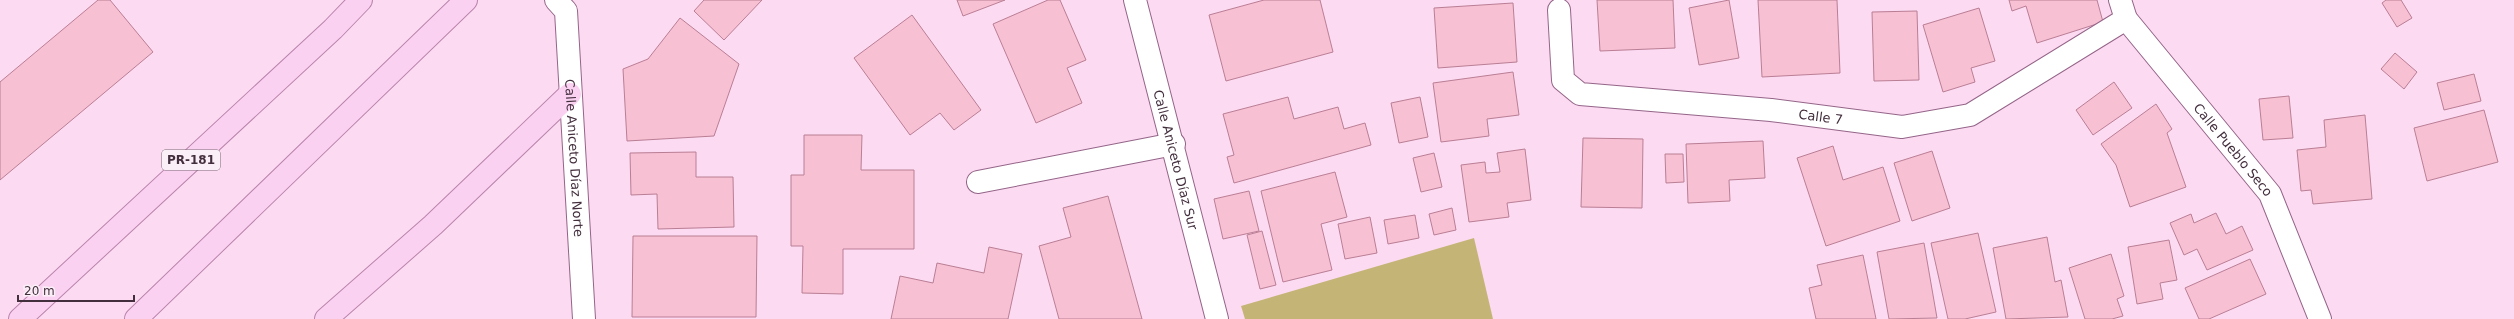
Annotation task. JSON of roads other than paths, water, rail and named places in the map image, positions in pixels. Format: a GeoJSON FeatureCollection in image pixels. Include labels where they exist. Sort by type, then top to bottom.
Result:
{"type":"FeatureCollection","features":[{"type":"Feature","properties":{"kind":"main road","name":"PR-181"},"geometry":{"type":"LineString","coordinates":[[20,319],[333,29],[360,0]]}},
{"type":"Feature","properties":{"kind":"main road"},"geometry":{"type":"LineString","coordinates":[[136,319],[466,0]]}},
{"type":"Feature","properties":{"kind":"main road"},"geometry":{"type":"LineString","coordinates":[[326,319],[433,225],[570,94]]}},
{"type":"Feature","properties":{"kind":"street","name":"Calle Aniceto Díaz Sur"},"geometry":{"type":"LineString","coordinates":[[1135,0],[1174,144],[1217,319]]}},
{"type":"Feature","properties":{"kind":"street","name":"Calle Aniceto Díaz Norte"},"geometry":{"type":"LineString","coordinates":[[566,4],[584,319]]}},
{"type":"Feature","properties":{"kind":"street","name":"Calle 7"},"geometry":{"type":"LineString","coordinates":[[1559,10],[1563,80],[1580,94],[1771,110],[1902,128],[1970,115],[2123,10]]}},
{"type":"Feature","properties":{"kind":"street","name":"Calle Pueblo Seco"},"geometry":{"type":"LineString","coordinates":[[2123,10],[2270,194],[2315,318]]}},
{"type":"Feature","properties":{"kind":"street"},"geometry":{"type":"LineString","coordinates":[[978,182],[1174,144]]}}]}
